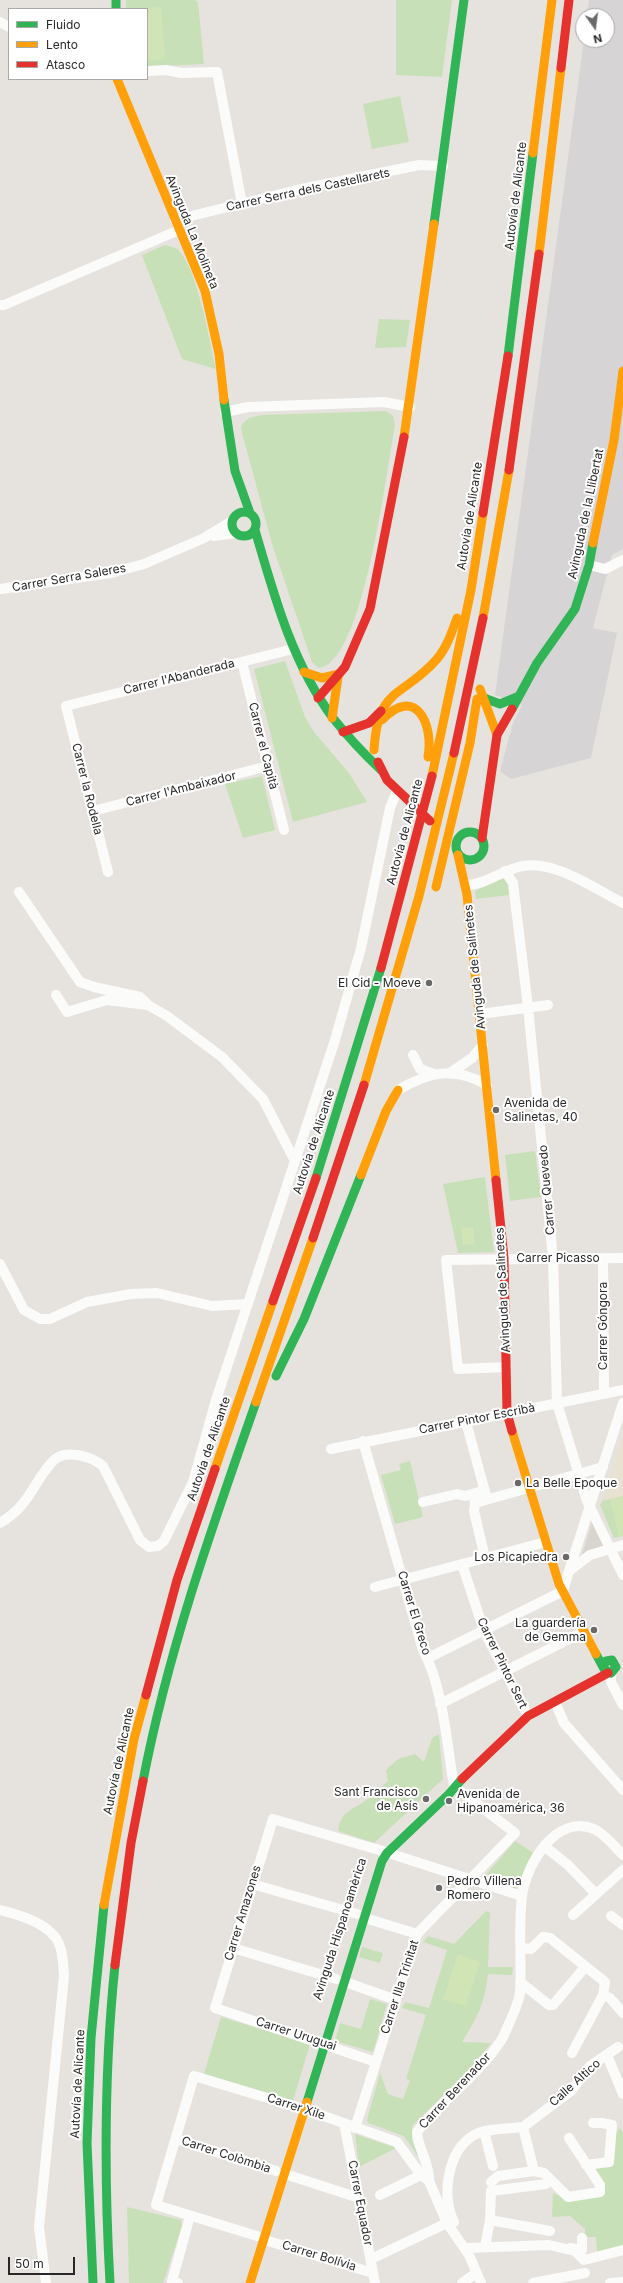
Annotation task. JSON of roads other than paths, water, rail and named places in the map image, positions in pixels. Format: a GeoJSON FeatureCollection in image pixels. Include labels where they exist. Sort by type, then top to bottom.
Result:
{"type":"FeatureCollection","features":[{"type":"Feature","properties":{"kind":"main road"},"geometry":{"type":"LineString","coordinates":[[318,698],[339,674],[357,643],[370,609],[410,407],[464,0]]}},
{"type":"Feature","properties":{"kind":"main road","name":"Autovía de Alicante"},"geometry":{"type":"LineString","coordinates":[[93,2283],[87,2143],[91,2038],[105,1900],[134,1739],[177,1580],[312,1189],[373,998],[410,854],[415,828],[428,798],[472,590],[474,562],[502,401],[552,0]]}},
{"type":"Feature","properties":{"kind":"main road"},"geometry":{"type":"LineString","coordinates":[[110,2283],[105,2211],[104,2141],[108,2036],[122,1902],[152,1734],[192,1587],[319,1221],[391,996],[442,807],[487,596],[521,381],[569,0]]}},
{"type":"Feature","properties":{"kind":"main road","name":"Avinguda La Molineta"},"geometry":{"type":"LineString","coordinates":[[117,80],[205,291],[219,354],[225,412],[235,471],[250,513]]}},
{"type":"Feature","properties":{"kind":"main road","name":"Avinguda de la Llibertat"},"geometry":{"type":"LineString","coordinates":[[482,838],[485,806],[497,735],[537,663],[575,609],[589,565],[614,440],[623,371]]}},
{"type":"Feature","properties":{"kind":"main road","name":"Avinguda La Molineta"},"geometry":{"type":"LineString","coordinates":[[232,519],[235,471]]}},
{"type":"Feature","properties":{"kind":"main road"},"geometry":{"type":"LineString","coordinates":[[267,573],[253,548],[233,530],[232,519],[244,511],[250,513],[255,518],[255,530],[267,573],[293,649],[318,698],[343,732],[364,756],[381,770],[397,791],[444,833],[457,853],[470,861],[478,858],[484,846],[482,838],[476,833],[444,833]]}},
{"type":"Feature","properties":{"kind":"main road"},"geometry":{"type":"LineString","coordinates":[[238,535],[251,534],[255,530]]}},
{"type":"Feature","properties":{"kind":"main road"},"geometry":{"type":"LineString","coordinates":[[343,732],[369,723],[396,694],[436,660],[452,635],[465,582],[474,562]]}},
{"type":"Feature","properties":{"kind":"main road"},"geometry":{"type":"LineString","coordinates":[[436,887],[454,813],[480,680],[490,618],[487,596]]}},
{"type":"Feature","properties":{"kind":"main road"},"geometry":{"type":"LineString","coordinates":[[304,672],[322,678],[339,674]]}},
{"type":"Feature","properties":{"kind":"main road"},"geometry":{"type":"LineString","coordinates":[[332,718],[334,694],[339,674]]}},
{"type":"Feature","properties":{"kind":"main road"},"geometry":{"type":"LineString","coordinates":[[480,680],[484,698],[497,735]]}},
{"type":"Feature","properties":{"kind":"main road"},"geometry":{"type":"LineString","coordinates":[[484,698],[500,704],[517,697]]}},
{"type":"Feature","properties":{"kind":"main road"},"geometry":{"type":"LineString","coordinates":[[376,729],[391,710],[399,707],[409,707],[418,710],[424,717],[429,728],[431,744],[420,793],[415,828]]}},
{"type":"Feature","properties":{"kind":"main road"},"geometry":{"type":"LineString","coordinates":[[381,711],[376,729],[374,750],[381,770]]}},
{"type":"Feature","properties":{"kind":"main road"},"geometry":{"type":"LineString","coordinates":[[343,732],[374,750]]}},
{"type":"Feature","properties":{"kind":"main road","name":"Avinguda de la Llibertat"},"geometry":{"type":"LineString","coordinates":[[464,833],[475,825],[485,806]]}},
{"type":"Feature","properties":{"kind":"main road"},"geometry":{"type":"LineString","coordinates":[[457,853],[456,842],[464,833]]}},
{"type":"Feature","properties":{"kind":"main road","name":"Avinguda de Salinetes"},"geometry":{"type":"LineString","coordinates":[[457,853],[467,895],[504,1258],[507,1413],[562,1592],[583,1632],[612,1668]]}},
{"type":"Feature","properties":{"kind":"main road","name":"Avinguda de Salinetes"},"geometry":{"type":"LineString","coordinates":[[467,895],[471,870],[478,858]]}},
{"type":"Feature","properties":{"kind":"main road"},"geometry":{"type":"LineString","coordinates":[[240,1448],[254,1430],[280,1367],[304,1319],[386,1111],[398,1090]]}},
{"type":"Feature","properties":{"kind":"main road","name":"Avinguda Hispanoamèrica"},"geometry":{"type":"LineString","coordinates":[[250,2283],[261,2238],[300,2108],[361,1916],[382,1861],[383,1852],[449,1794],[452,1788],[528,1716],[555,1702],[612,1668]]}},
{"type":"Feature","properties":{"kind":"main road","name":"Avinguda Hispanoamèrica"},"geometry":{"type":"LineString","coordinates":[[243,2283],[261,2238]]}},
{"type":"Feature","properties":{"kind":"street"},"geometry":{"type":"LineString","coordinates":[[148,71],[166,70],[181,73],[217,72],[242,204]]}},
{"type":"Feature","properties":{"kind":"street","name":"Carrer Serra dels Castellarets"},"geometry":{"type":"LineString","coordinates":[[175,220],[419,165],[443,166]]}},
{"type":"Feature","properties":{"kind":"street"},"geometry":{"type":"LineString","coordinates":[[0,304],[4,305],[179,230]]}},
{"type":"Feature","properties":{"kind":"street"},"geometry":{"type":"LineString","coordinates":[[225,412],[248,407],[384,402],[410,407]]}},
{"type":"Feature","properties":{"kind":"street","name":"Carrer Serra Saleres"},"geometry":{"type":"LineString","coordinates":[[0,590],[111,573],[144,564],[204,538],[232,519]]}},
{"type":"Feature","properties":{"kind":"street","name":"Carrer Serra Saleres"},"geometry":{"type":"LineString","coordinates":[[204,538],[238,535]]}},
{"type":"Feature","properties":{"kind":"street"},"geometry":{"type":"LineString","coordinates":[[589,565],[605,569],[623,560]]}},
{"type":"Feature","properties":{"kind":"street","name":"Carrer l'Abanderada"},"geometry":{"type":"LineString","coordinates":[[66,706],[293,649]]}},
{"type":"Feature","properties":{"kind":"street","name":"Carrer el Capità"},"geometry":{"type":"LineString","coordinates":[[242,662],[284,830]]}},
{"type":"Feature","properties":{"kind":"street","name":"Carrer la Rodella"},"geometry":{"type":"LineString","coordinates":[[66,706],[108,872]]}},
{"type":"Feature","properties":{"kind":"street","name":"Carrer l'Ambaixador"},"geometry":{"type":"LineString","coordinates":[[93,812],[268,766]]}},
{"type":"Feature","properties":{"kind":"street"},"geometry":{"type":"LineString","coordinates":[[0,1522],[21,1508],[52,1461],[64,1456],[82,1456],[94,1459],[103,1466],[140,1540],[149,1547],[158,1546],[164,1541],[173,1525],[193,1482],[213,1410],[246,1304],[335,1040],[361,948],[390,808],[397,791]]}},
{"type":"Feature","properties":{"kind":"street"},"geometry":{"type":"LineString","coordinates":[[468,884],[478,883],[505,871],[524,865],[552,866],[623,903]]}},
{"type":"Feature","properties":{"kind":"street","name":"Carrer Quevedo"},"geometry":{"type":"LineString","coordinates":[[505,871],[513,883],[528,1007],[553,1258],[557,1404],[591,1508],[623,1575]]}},
{"type":"Feature","properties":{"kind":"street"},"geometry":{"type":"LineString","coordinates":[[19,892],[80,982],[94,987],[140,997],[148,1005],[167,1016],[222,1057],[252,1086],[263,1098],[295,1161]]}},
{"type":"Feature","properties":{"kind":"street"},"geometry":{"type":"LineString","coordinates":[[56,995],[67,1012],[107,1000],[148,1005]]}},
{"type":"Feature","properties":{"kind":"street"},"geometry":{"type":"LineString","coordinates":[[480,1014],[548,1005]]}},
{"type":"Feature","properties":{"kind":"street"},"geometry":{"type":"LineString","coordinates":[[450,1073],[472,1058],[483,1045]]}},
{"type":"Feature","properties":{"kind":"street"},"geometry":{"type":"LineString","coordinates":[[413,1055],[420,1069],[434,1074]]}},
{"type":"Feature","properties":{"kind":"street"},"geometry":{"type":"LineString","coordinates":[[398,1090],[415,1080],[434,1074],[450,1073],[474,1077],[487,1085]]}},
{"type":"Feature","properties":{"kind":"street","name":"Carrer Picasso"},"geometry":{"type":"LineString","coordinates":[[506,1367],[458,1370],[446,1260],[504,1258],[623,1258]]}},
{"type":"Feature","properties":{"kind":"street","name":"Carrer Góngora"},"geometry":{"type":"LineString","coordinates":[[602,1258],[604,1394]]}},
{"type":"Feature","properties":{"kind":"street"},"geometry":{"type":"LineString","coordinates":[[0,1264],[24,1310],[40,1319],[50,1320],[87,1302],[131,1294],[157,1293],[212,1306],[246,1304]]}},
{"type":"Feature","properties":{"kind":"street","name":"Carrer Pintor Escribà"},"geometry":{"type":"LineString","coordinates":[[331,1449],[363,1441],[623,1390]]}},
{"type":"Feature","properties":{"kind":"street"},"geometry":{"type":"LineString","coordinates":[[428,1658],[562,1592],[591,1508],[623,1403]]}},
{"type":"Feature","properties":{"kind":"street"},"geometry":{"type":"LineString","coordinates":[[466,1422],[486,1495]]}},
{"type":"Feature","properties":{"kind":"street","name":"Carrer El Greco"},"geometry":{"type":"LineString","coordinates":[[363,1441],[423,1650],[428,1658],[440,1704],[452,1788]]}},
{"type":"Feature","properties":{"kind":"street"},"geometry":{"type":"LineString","coordinates":[[423,1502],[457,1494],[474,1498],[530,1487],[603,1467]]}},
{"type":"Feature","properties":{"kind":"street"},"geometry":{"type":"LineString","coordinates":[[474,1498],[474,1511],[485,1558]]}},
{"type":"Feature","properties":{"kind":"street"},"geometry":{"type":"LineString","coordinates":[[375,1587],[546,1542]]}},
{"type":"Feature","properties":{"kind":"street"},"geometry":{"type":"LineString","coordinates":[[569,1571],[590,1555],[610,1547],[623,1545]]}},
{"type":"Feature","properties":{"kind":"street","name":"Carrer Pintor Sert"},"geometry":{"type":"LineString","coordinates":[[462,1564],[484,1631],[528,1716]]}},
{"type":"Feature","properties":{"kind":"street"},"geometry":{"type":"LineString","coordinates":[[440,1704],[583,1632]]}},
{"type":"Feature","properties":{"kind":"street","name":"Avinguda de Salinetes"},"geometry":{"type":"LineString","coordinates":[[612,1668],[611,1682],[623,1705]]}},
{"type":"Feature","properties":{"kind":"street"},"geometry":{"type":"LineString","coordinates":[[555,1702],[564,1723],[623,1790]]}},
{"type":"Feature","properties":{"kind":"street","name":"Carrer Illa Trinitat"},"geometry":{"type":"LineString","coordinates":[[355,2128],[417,1934],[514,1833],[452,1788]]}},
{"type":"Feature","properties":{"kind":"street","name":"Carrer Amazones"},"geometry":{"type":"LineString","coordinates":[[215,2008],[272,1819],[383,1852]]}},
{"type":"Feature","properties":{"kind":"street","name":"Carrer Berenador"},"geometry":{"type":"LineString","coordinates":[[425,2178],[430,2173],[418,2142],[417,2132],[427,2119],[480,2069],[503,2037],[520,1995],[522,1896],[531,1868],[544,1846],[550,1838],[564,1829],[578,1826],[593,1829],[605,1836],[623,1855]]}},
{"type":"Feature","properties":{"kind":"street"},"geometry":{"type":"LineString","coordinates":[[544,1846],[568,1865],[596,1894]]}},
{"type":"Feature","properties":{"kind":"street"},"geometry":{"type":"LineString","coordinates":[[383,1852],[522,1896]]}},
{"type":"Feature","properties":{"kind":"street"},"geometry":{"type":"LineString","coordinates":[[573,1915],[623,1870]]}},
{"type":"Feature","properties":{"kind":"street"},"geometry":{"type":"LineString","coordinates":[[252,1884],[417,1934]]}},
{"type":"Feature","properties":{"kind":"street"},"geometry":{"type":"LineString","coordinates":[[0,1910],[17,1914],[42,1927],[55,1937],[62,1953],[64,1976],[39,2227],[46,2283]]}},
{"type":"Feature","properties":{"kind":"street"},"geometry":{"type":"LineString","coordinates":[[611,1916],[623,1925]]}},
{"type":"Feature","properties":{"kind":"street"},"geometry":{"type":"LineString","coordinates":[[522,1948],[531,1949],[543,1937],[550,1938],[605,1982],[603,1995],[572,2053]]}},
{"type":"Feature","properties":{"kind":"street"},"geometry":{"type":"LineString","coordinates":[[233,1948],[341,1981],[396,2000]]}},
{"type":"Feature","properties":{"kind":"street"},"geometry":{"type":"LineString","coordinates":[[520,1982],[549,2005],[553,2005],[585,1967]]}},
{"type":"Feature","properties":{"kind":"street"},"geometry":{"type":"LineString","coordinates":[[603,1995],[610,1998],[623,2012]]}},
{"type":"Feature","properties":{"kind":"street","name":"Carrer Uruguai"},"geometry":{"type":"LineString","coordinates":[[215,2008],[321,2042],[376,2062]]}},
{"type":"Feature","properties":{"kind":"street","name":"Calle Altico"},"geometry":{"type":"LineString","coordinates":[[522,2127],[571,2091],[590,2066],[607,2056],[618,2047]]}},
{"type":"Feature","properties":{"kind":"street","name":"Calle Altico"},"geometry":{"type":"LineString","coordinates":[[607,2056],[623,2094]]}},
{"type":"Feature","properties":{"kind":"street","name":"Carrer Xile"},"geometry":{"type":"LineString","coordinates":[[176,2139],[194,2076],[300,2108],[397,2142],[425,2178]]}},
{"type":"Feature","properties":{"kind":"street","name":"Carrer Equador"},"geometry":{"type":"LineString","coordinates":[[344,2123],[374,2278]]}},
{"type":"Feature","properties":{"kind":"street"},"geometry":{"type":"LineString","coordinates":[[586,2165],[609,2162],[612,2125],[602,2123],[593,2124]]}},
{"type":"Feature","properties":{"kind":"street"},"geometry":{"type":"LineString","coordinates":[[481,2283],[468,2251],[449,2213],[446,2188],[452,2165],[463,2145],[473,2135],[484,2131],[522,2127],[534,2171]]}},
{"type":"Feature","properties":{"kind":"street"},"geometry":{"type":"LineString","coordinates":[[484,2131],[493,2166]]}},
{"type":"Feature","properties":{"kind":"street"},"geometry":{"type":"LineString","coordinates":[[491,2182],[498,2176],[534,2171],[544,2172],[568,2197],[600,2192],[600,2185],[568,2138]]}},
{"type":"Feature","properties":{"kind":"street","name":"Carrer Colòmbia"},"geometry":{"type":"LineString","coordinates":[[176,2139],[359,2198]]}},
{"type":"Feature","properties":{"kind":"street","name":"Carrer Bolívia"},"geometry":{"type":"LineString","coordinates":[[176,2139],[156,2205],[261,2238],[374,2278]]}},
{"type":"Feature","properties":{"kind":"street"},"geometry":{"type":"LineString","coordinates":[[380,2195],[425,2178],[446,2223],[468,2251]]}},
{"type":"Feature","properties":{"kind":"street"},"geometry":{"type":"LineString","coordinates":[[485,2247],[490,2220],[491,2191],[546,2184]]}},
{"type":"Feature","properties":{"kind":"street"},"geometry":{"type":"LineString","coordinates":[[178,2283],[172,2281],[190,2216]]}},
{"type":"Feature","properties":{"kind":"street"},"geometry":{"type":"LineString","coordinates":[[490,2220],[550,2231]]}},
{"type":"Feature","properties":{"kind":"street"},"geometry":{"type":"LineString","coordinates":[[371,2259],[446,2223]]}},
{"type":"Feature","properties":{"kind":"street"},"geometry":{"type":"LineString","coordinates":[[468,2251],[485,2247],[549,2245],[582,2250],[582,2238]]}},
{"type":"Feature","properties":{"kind":"street"},"geometry":{"type":"LineString","coordinates":[[534,2283],[585,2278],[584,2260],[575,2251],[566,2247]]}},
{"type":"Feature","properties":{"kind":"street"},"geometry":{"type":"LineString","coordinates":[[584,2260],[623,2250]]}},
{"type":"Feature","properties":{"kind":"street"},"geometry":{"type":"LineString","coordinates":[[462,2283],[476,2273]]}},
{"type":"Feature","properties":{"kind":"street"},"geometry":{"type":"LineString","coordinates":[[610,2283],[623,2282]]}},
{"type":"Feature","properties":{"kind":"place","name":"El Cid - Moeve"},"geometry":{"type":"Point","coordinates":[429,983]}},
{"type":"Feature","properties":{"kind":"place","name":"Avenida de Salinetas, 40"},"geometry":{"type":"Point","coordinates":[496,1110]}},
{"type":"Feature","properties":{"kind":"place","name":"La Belle Epoque"},"geometry":{"type":"Point","coordinates":[518,1483]}},
{"type":"Feature","properties":{"kind":"place","name":"Los Picapiedra"},"geometry":{"type":"Point","coordinates":[566,1557]}},
{"type":"Feature","properties":{"kind":"place","name":"La guardería de Gemma"},"geometry":{"type":"Point","coordinates":[594,1630]}},
{"type":"Feature","properties":{"kind":"place","name":"Sant Francisco de Asís"},"geometry":{"type":"Point","coordinates":[426,1799]}},
{"type":"Feature","properties":{"kind":"place","name":"Avenida de Hipanoamérica, 36"},"geometry":{"type":"Point","coordinates":[449,1801]}},
{"type":"Feature","properties":{"kind":"place","name":"Pedro Villena Romero"},"geometry":{"type":"Point","coordinates":[439,1888]}}]}
